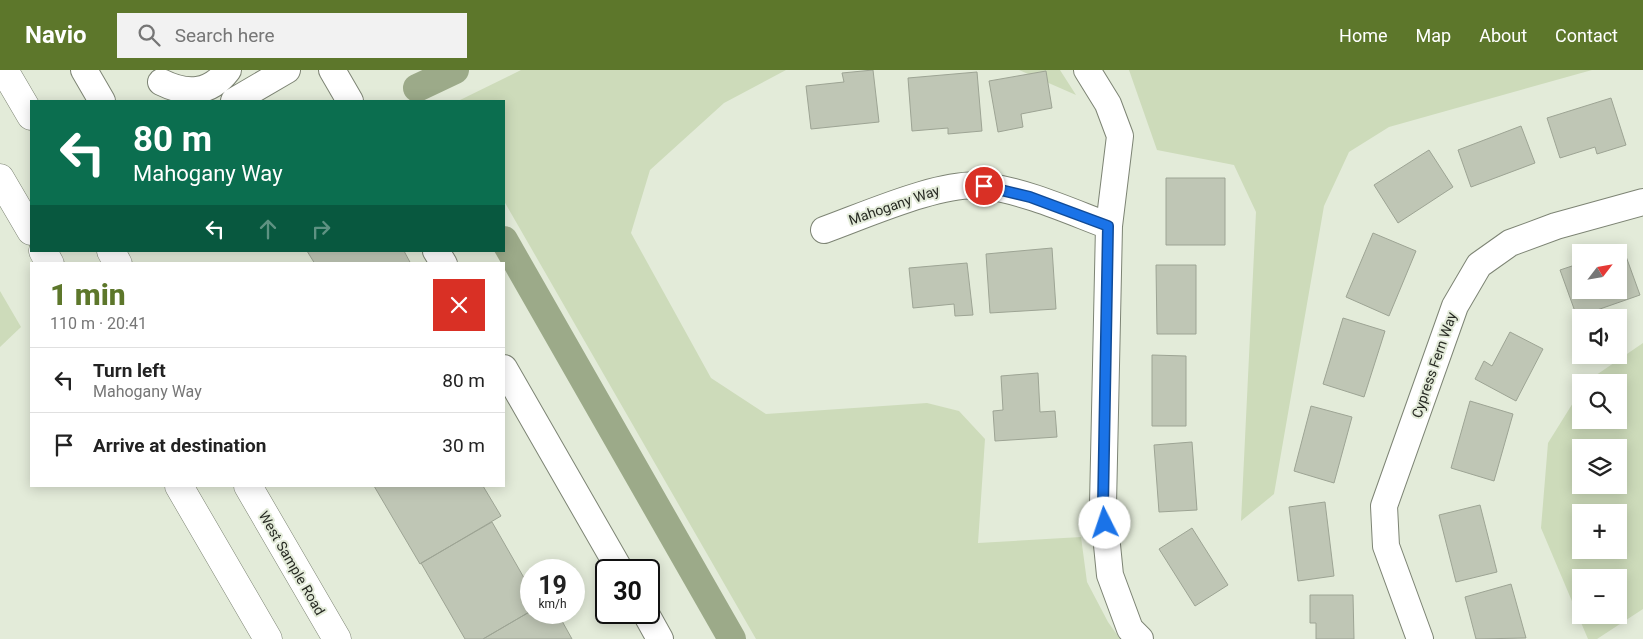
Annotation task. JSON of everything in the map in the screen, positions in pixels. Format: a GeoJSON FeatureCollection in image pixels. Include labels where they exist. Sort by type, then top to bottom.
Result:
{"type":"FeatureCollection","features":[{"type":"Feature","properties":{"kind":"main road"},"geometry":{"type":"LineString","coordinates":[[4,70],[30,114]]}},
{"type":"Feature","properties":{"kind":"main road"},"geometry":{"type":"LineString","coordinates":[[0,178],[30,229]]}},
{"type":"Feature","properties":{"kind":"main road"},"geometry":{"type":"LineString","coordinates":[[180,487],[268,639]]}},
{"type":"Feature","properties":{"kind":"main road","name":"West Sample Road"},"geometry":{"type":"LineString","coordinates":[[249,487],[336,639]]}},
{"type":"Feature","properties":{"kind":"street"},"geometry":{"type":"LineString","coordinates":[[84,70],[101,100]]}},
{"type":"Feature","properties":{"kind":"street"},"geometry":{"type":"LineString","coordinates":[[162,85],[176,90],[206,89],[219,81],[228,70]]}},
{"type":"Feature","properties":{"kind":"street"},"geometry":{"type":"LineString","coordinates":[[332,70],[349,100]]}},
{"type":"Feature","properties":{"kind":"street"},"geometry":{"type":"LineString","coordinates":[[1087,70],[1108,104],[1120,136],[1108,226],[1103,505],[1110,575],[1130,629],[1140,639]]}},
{"type":"Feature","properties":{"kind":"street"},"geometry":{"type":"LineString","coordinates":[[236,100],[279,72]]}},
{"type":"Feature","properties":{"kind":"street","name":"Mahogany Way"},"geometry":{"type":"LineString","coordinates":[[824,230],[944,188],[984,186],[1030,197],[1108,226]]}},
{"type":"Feature","properties":{"kind":"street","name":"Cypress Fern Way"},"geometry":{"type":"LineString","coordinates":[[1420,639],[1386,546],[1384,506],[1455,306],[1479,264],[1510,243],[1556,226],[1643,202]]}},
{"type":"Feature","properties":{"kind":"street"},"geometry":{"type":"LineString","coordinates":[[505,370],[614,559]]}},
{"type":"Feature","properties":{"kind":"street"},"geometry":{"type":"LineString","coordinates":[[652,624],[660,639]]}},
{"type":"Feature","properties":{"kind":"green space"},"geometry":{"type":"Polygon","coordinates":[[[521,70],[786,70],[724,103],[650,170],[631,233],[711,378],[766,414],[927,403],[959,411],[985,439],[978,543],[1081,537],[1087,582],[1108,622],[1120,639],[756,639],[505,203],[505,100],[460,100],[521,70]]]}},
{"type":"Feature","properties":{"kind":"green space"},"geometry":{"type":"Polygon","coordinates":[[[1019,70],[1060,70],[1076,95],[1019,70]]]}},
{"type":"Feature","properties":{"kind":"green space"},"geometry":{"type":"Polygon","coordinates":[[[1129,70],[1592,70],[1389,127],[1349,152],[1324,206],[1274,494],[1241,521],[1256,212],[1234,165],[1157,150],[1129,70]]]}},
{"type":"Feature","properties":{"kind":"green space"},"geometry":{"type":"Polygon","coordinates":[[[0,291],[21,327],[0,347],[0,291]]]}},
{"type":"Feature","properties":{"kind":"green space"},"geometry":{"type":"Polygon","coordinates":[[[1643,343],[1643,609],[1627,619],[1627,569],[1572,569],[1572,601],[1541,528],[1548,443],[1572,404],[1572,429],[1627,429],[1627,374],[1598,374],[1612,364],[1627,364],[1627,354],[1643,343]]]}},
{"type":"Feature","properties":{"kind":"green space"},"geometry":{"type":"Polygon","coordinates":[[[1582,624],[1620,624],[1597,639],[1588,639],[1582,624]]]}},
{"type":"Feature","properties":{"kind":"building"},"geometry":{"type":"Polygon","coordinates":[[[873,70],[879,122],[811,129],[806,86],[844,82],[842,73],[873,70]]]}},
{"type":"Feature","properties":{"kind":"building"},"geometry":{"type":"Polygon","coordinates":[[[1046,71],[1052,108],[1021,114],[1023,127],[998,132],[989,81],[1046,71]]]}},
{"type":"Feature","properties":{"kind":"building"},"geometry":{"type":"Polygon","coordinates":[[[977,72],[982,131],[948,134],[948,128],[912,131],[908,78],[977,72]]]}},
{"type":"Feature","properties":{"kind":"building"},"geometry":{"type":"Polygon","coordinates":[[[1611,98],[1626,145],[1597,154],[1595,147],[1560,158],[1547,118],[1611,98]]]}},
{"type":"Feature","properties":{"kind":"building"},"geometry":{"type":"Polygon","coordinates":[[[1521,126],[1535,163],[1471,187],[1458,150],[1521,126]]]}},
{"type":"Feature","properties":{"kind":"building"},"geometry":{"type":"Polygon","coordinates":[[[1429,150],[1453,187],[1398,223],[1374,185],[1429,150]]]}},
{"type":"Feature","properties":{"kind":"building"},"geometry":{"type":"Polygon","coordinates":[[[1166,178],[1225,178],[1225,245],[1166,245],[1166,178]]]}},
{"type":"Feature","properties":{"kind":"building"},"geometry":{"type":"Polygon","coordinates":[[[1373,233],[1416,251],[1389,316],[1346,297],[1373,233]]]}},
{"type":"Feature","properties":{"kind":"building"},"geometry":{"type":"Polygon","coordinates":[[[1052,248],[1056,309],[990,313],[986,254],[1052,248]]]}},
{"type":"Feature","properties":{"kind":"building"},"geometry":{"type":"Polygon","coordinates":[[[308,252],[405,252],[410,262],[314,262],[308,252]]]}},
{"type":"Feature","properties":{"kind":"building"},"geometry":{"type":"Polygon","coordinates":[[[1628,262],[1640,295],[1600,309],[1574,309],[1560,270],[1572,266],[1572,299],[1628,299],[1628,262]]]}},
{"type":"Feature","properties":{"kind":"building"},"geometry":{"type":"Polygon","coordinates":[[[967,263],[973,315],[955,316],[954,304],[913,308],[909,268],[967,263]]]}},
{"type":"Feature","properties":{"kind":"building"},"geometry":{"type":"Polygon","coordinates":[[[1156,265],[1196,265],[1196,334],[1157,334],[1156,265]]]}},
{"type":"Feature","properties":{"kind":"building"},"geometry":{"type":"Polygon","coordinates":[[[1343,318],[1385,331],[1364,397],[1323,384],[1343,318]]]}},
{"type":"Feature","properties":{"kind":"building"},"geometry":{"type":"Polygon","coordinates":[[[1510,332],[1543,349],[1516,401],[1475,379],[1484,361],[1492,366],[1510,332]]]}},
{"type":"Feature","properties":{"kind":"building"},"geometry":{"type":"Polygon","coordinates":[[[1152,355],[1186,356],[1186,426],[1152,426],[1152,355]]]}},
{"type":"Feature","properties":{"kind":"building"},"geometry":{"type":"Polygon","coordinates":[[[1038,373],[1040,412],[1055,411],[1057,437],[995,441],[993,411],[1003,410],[1001,376],[1038,373]]]}},
{"type":"Feature","properties":{"kind":"building"},"geometry":{"type":"Polygon","coordinates":[[[1470,401],[1513,414],[1494,481],[1451,468],[1470,401]]]}},
{"type":"Feature","properties":{"kind":"building"},"geometry":{"type":"Polygon","coordinates":[[[1311,406],[1352,417],[1334,483],[1294,471],[1311,406]]]}},
{"type":"Feature","properties":{"kind":"building"},"geometry":{"type":"Polygon","coordinates":[[[1192,442],[1197,510],[1159,512],[1154,445],[1192,442]]]}},
{"type":"Feature","properties":{"kind":"building"},"geometry":{"type":"Polygon","coordinates":[[[375,487],[484,487],[501,516],[420,564],[375,487]]]}},
{"type":"Feature","properties":{"kind":"building"},"geometry":{"type":"Polygon","coordinates":[[[1325,502],[1334,576],[1298,581],[1289,507],[1325,502]]]}},
{"type":"Feature","properties":{"kind":"building"},"geometry":{"type":"Polygon","coordinates":[[[1480,505],[1497,572],[1456,582],[1439,515],[1480,505]]]}},
{"type":"Feature","properties":{"kind":"building"},"geometry":{"type":"Polygon","coordinates":[[[492,522],[520,571],[520,617],[483,639],[465,639],[421,563],[492,522]]]}},
{"type":"Feature","properties":{"kind":"building"},"geometry":{"type":"Polygon","coordinates":[[[1192,528],[1228,585],[1195,606],[1159,549],[1192,528]]]}},
{"type":"Feature","properties":{"kind":"building"},"geometry":{"type":"Polygon","coordinates":[[[1511,584],[1526,638],[1476,639],[1465,597],[1511,584]]]}},
{"type":"Feature","properties":{"kind":"building"},"geometry":{"type":"Polygon","coordinates":[[[1310,595],[1353,595],[1354,639],[1316,639],[1316,623],[1310,623],[1310,595]]]}},
{"type":"Feature","properties":{"kind":"building"},"geometry":{"type":"Polygon","coordinates":[[[520,617],[520,624],[564,624],[572,639],[483,639],[520,617]]]}},
{"type":"Feature","properties":{"kind":"waterway"},"geometry":{"type":"LineString","coordinates":[[417,88],[455,70]]}},
{"type":"Feature","properties":{"kind":"waterway"},"geometry":{"type":"LineString","coordinates":[[505,242],[732,639]]}},
{"type":"Feature","properties":{"kind":"route"},"geometry":{"type":"LineString","coordinates":[[984,186],[1030,197],[1108,226],[1103,505],[1105,523]]}}]}
